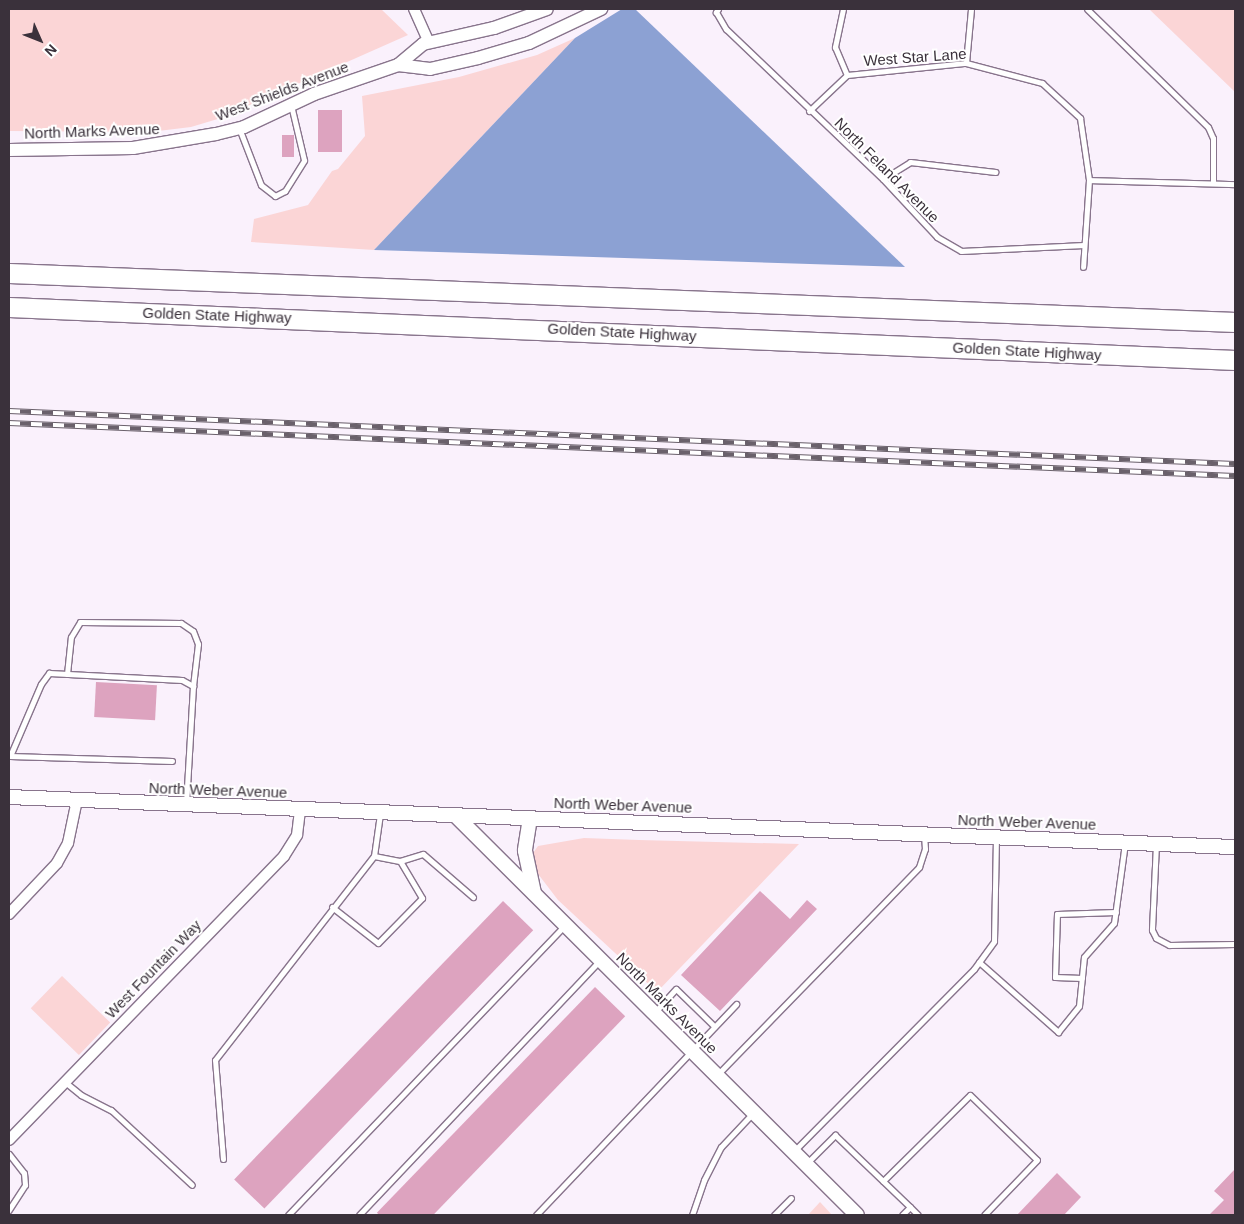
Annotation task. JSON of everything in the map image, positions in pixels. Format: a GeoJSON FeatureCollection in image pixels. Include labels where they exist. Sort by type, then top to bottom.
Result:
{"type":"FeatureCollection","features":[{"type":"Feature","properties":{"kind":"highway"},"geometry":{"type":"LineString","coordinates":[[9,273],[1235,322]]}},
{"type":"Feature","properties":{"kind":"highway","name":"Golden State Highway"},"geometry":{"type":"LineString","coordinates":[[9,307],[1235,360]]}},
{"type":"Feature","properties":{"kind":"main road","name":"North Weber Avenue"},"geometry":{"type":"LineString","coordinates":[[9,797],[1235,846]]}},
{"type":"Feature","properties":{"kind":"main road","name":"North Marks Avenue"},"geometry":{"type":"LineString","coordinates":[[454,815],[857,1215]]}},
{"type":"Feature","properties":{"kind":"main road"},"geometry":{"type":"LineString","coordinates":[[530,818],[525,851],[534,894]]}},
{"type":"Feature","properties":{"kind":"street"},"geometry":{"type":"LineString","coordinates":[[414,9],[429,43]]}},
{"type":"Feature","properties":{"kind":"street","name":"West Shields Avenue"},"geometry":{"type":"LineString","coordinates":[[176,143],[239,128],[290,105],[398,65],[429,43],[494,28],[547,9]]}},
{"type":"Feature","properties":{"kind":"street","name":"West Shields Avenue"},"geometry":{"type":"LineString","coordinates":[[398,65],[430,69],[478,58],[528,43],[601,9]]}},
{"type":"Feature","properties":{"kind":"street","name":"North Marks Avenue"},"geometry":{"type":"LineString","coordinates":[[9,150],[133,148],[176,143]]}},
{"type":"Feature","properties":{"kind":"street"},"geometry":{"type":"LineString","coordinates":[[9,914],[57,863],[68,843],[77,800]]}},
{"type":"Feature","properties":{"kind":"street","name":"West Fountain Way"},"geometry":{"type":"LineString","coordinates":[[9,1140],[284,856],[297,835],[300,810]]}},
{"type":"Feature","properties":{"kind":"lane"},"geometry":{"type":"LineString","coordinates":[[843,9],[835,47],[847,75]]}},
{"type":"Feature","properties":{"kind":"lane"},"geometry":{"type":"LineString","coordinates":[[966,63],[971,9]]}},
{"type":"Feature","properties":{"kind":"lane"},"geometry":{"type":"LineString","coordinates":[[1087,9],[1208,127],[1212,138],[1213,182]]}},
{"type":"Feature","properties":{"kind":"lane","name":"North Feland Avenue"},"geometry":{"type":"LineString","coordinates":[[717,10],[726,29],[809,111],[883,179],[937,237],[961,251],[1084,245]]}},
{"type":"Feature","properties":{"kind":"lane","name":"West Star Lane"},"geometry":{"type":"LineString","coordinates":[[809,111],[847,75],[966,63],[1042,83],[1080,118],[1089,180],[1083,267]]}},
{"type":"Feature","properties":{"kind":"lane"},"geometry":{"type":"LineString","coordinates":[[239,128],[261,185],[275,196],[285,191],[304,160],[290,105]]}},
{"type":"Feature","properties":{"kind":"lane"},"geometry":{"type":"LineString","coordinates":[[883,179],[910,162],[995,172]]}},
{"type":"Feature","properties":{"kind":"lane"},"geometry":{"type":"LineString","coordinates":[[1089,180],[1235,184]]}},
{"type":"Feature","properties":{"kind":"lane"},"geometry":{"type":"LineString","coordinates":[[67,674],[71,638],[80,622],[181,623],[192,631],[198,644],[193,686],[186,805]]}},
{"type":"Feature","properties":{"kind":"lane"},"geometry":{"type":"LineString","coordinates":[[172,761],[10,756],[41,684],[49,673],[182,680],[193,686]]}},
{"type":"Feature","properties":{"kind":"lane"},"geometry":{"type":"LineString","coordinates":[[223,1159],[215,1060],[332,907],[374,856],[380,813]]}},
{"type":"Feature","properties":{"kind":"lane"},"geometry":{"type":"LineString","coordinates":[[716,1076],[919,867],[926,849],[924,834]]}},
{"type":"Feature","properties":{"kind":"lane"},"geometry":{"type":"LineString","coordinates":[[793,1152],[979,962],[994,941],[996,837]]}},
{"type":"Feature","properties":{"kind":"lane"},"geometry":{"type":"LineString","coordinates":[[979,962],[1058,1032],[1079,1006],[1084,957],[1114,923],[1124,842]]}},
{"type":"Feature","properties":{"kind":"lane"},"geometry":{"type":"LineString","coordinates":[[1156,843],[1152,930],[1156,938],[1169,945],[1235,944]]}},
{"type":"Feature","properties":{"kind":"lane"},"geometry":{"type":"LineString","coordinates":[[374,856],[400,860],[423,854],[473,897]]}},
{"type":"Feature","properties":{"kind":"lane"},"geometry":{"type":"LineString","coordinates":[[332,907],[378,943],[422,898],[400,860]]}},
{"type":"Feature","properties":{"kind":"lane"},"geometry":{"type":"LineString","coordinates":[[1082,978],[1055,977],[1057,914],[1116,912]]}},
{"type":"Feature","properties":{"kind":"lane"},"geometry":{"type":"LineString","coordinates":[[288,1215],[565,925]]}},
{"type":"Feature","properties":{"kind":"lane"},"geometry":{"type":"LineString","coordinates":[[359,1215],[600,960]]}},
{"type":"Feature","properties":{"kind":"lane"},"geometry":{"type":"LineString","coordinates":[[654,1013],[676,989],[714,1026]]}},
{"type":"Feature","properties":{"kind":"lane"},"geometry":{"type":"LineString","coordinates":[[536,1215],[736,1004]]}},
{"type":"Feature","properties":{"kind":"lane"},"geometry":{"type":"LineString","coordinates":[[65,1082],[81,1095],[111,1110],[192,1185]]}},
{"type":"Feature","properties":{"kind":"lane"},"geometry":{"type":"LineString","coordinates":[[883,1181],[970,1095],[1037,1160],[984,1215]]}},
{"type":"Feature","properties":{"kind":"lane"},"geometry":{"type":"LineString","coordinates":[[692,1215],[704,1180],[721,1147],[754,1113]]}},
{"type":"Feature","properties":{"kind":"lane"},"geometry":{"type":"LineString","coordinates":[[806,1165],[835,1135],[918,1215]]}},
{"type":"Feature","properties":{"kind":"lane"},"geometry":{"type":"LineString","coordinates":[[9,1154],[24,1173],[25,1185],[9,1210]]}},
{"type":"Feature","properties":{"kind":"lane"},"geometry":{"type":"LineString","coordinates":[[774,1215],[790,1198]]}},
{"type":"Feature","properties":{"kind":"lane"},"geometry":{"type":"LineString","coordinates":[[902,1215],[910,1207]]}},
{"type":"Feature","properties":{"kind":"shaded area"},"geometry":{"type":"Polygon","coordinates":[[[9,9],[381,9],[408,35],[221,118],[191,127],[150,132],[9,131],[9,9]]]}},
{"type":"Feature","properties":{"kind":"shaded area"},"geometry":{"type":"Polygon","coordinates":[[[1149,9],[1235,9],[1235,92],[1149,9]]]}},
{"type":"Feature","properties":{"kind":"shaded area"},"geometry":{"type":"Polygon","coordinates":[[[575,38],[374,250],[251,242],[254,219],[308,205],[332,171],[338,169],[365,136],[362,96],[459,77],[537,55],[575,38]]]}},
{"type":"Feature","properties":{"kind":"shaded area"},"geometry":{"type":"Polygon","coordinates":[[[584,838],[799,844],[657,992],[558,900],[535,870],[531,856],[538,846],[584,838]]]}},
{"type":"Feature","properties":{"kind":"shaded area"},"geometry":{"type":"Polygon","coordinates":[[[62,976],[110,1023],[79,1055],[31,1008],[62,976]]]}},
{"type":"Feature","properties":{"kind":"shaded area"},"geometry":{"type":"Polygon","coordinates":[[[820,1202],[832,1215],[808,1215],[820,1202]]]}},
{"type":"Feature","properties":{"kind":"water"},"geometry":{"type":"Polygon","coordinates":[[[622,9],[635,9],[905,267],[374,250],[575,38],[622,9]]]}},
{"type":"Feature","properties":{"kind":"building"},"geometry":{"type":"Polygon","coordinates":[[[318,110],[342,110],[342,152],[318,152],[318,110]]]}},
{"type":"Feature","properties":{"kind":"building"},"geometry":{"type":"Polygon","coordinates":[[[282,135],[294,135],[294,157],[282,157],[282,135]]]}},
{"type":"Feature","properties":{"kind":"building"},"geometry":{"type":"Polygon","coordinates":[[[96,682],[157,685],[155,720],[94,717],[96,682]]]}},
{"type":"Feature","properties":{"kind":"building"},"geometry":{"type":"Polygon","coordinates":[[[760,891],[790,919],[807,900],[817,909],[720,1011],[681,975],[760,891]]]}},
{"type":"Feature","properties":{"kind":"building"},"geometry":{"type":"Polygon","coordinates":[[[503,901],[533,930],[264,1209],[234,1179],[503,901]]]}},
{"type":"Feature","properties":{"kind":"building"},"geometry":{"type":"Polygon","coordinates":[[[595,987],[625,1016],[433,1215],[379,1215],[377,1213],[595,987]]]}},
{"type":"Feature","properties":{"kind":"building"},"geometry":{"type":"Polygon","coordinates":[[[1235,1169],[1235,1215],[1209,1215],[1224,1200],[1214,1191],[1235,1169]]]}},
{"type":"Feature","properties":{"kind":"building"},"geometry":{"type":"Polygon","coordinates":[[[1057,1173],[1081,1197],[1064,1215],[1017,1215],[1057,1173]]]}},
{"type":"Feature","properties":{"kind":"railway"},"geometry":{"type":"LineString","coordinates":[[9,411],[1235,464]]}},
{"type":"Feature","properties":{"kind":"railway"},"geometry":{"type":"LineString","coordinates":[[9,423],[1235,476]]}}]}
